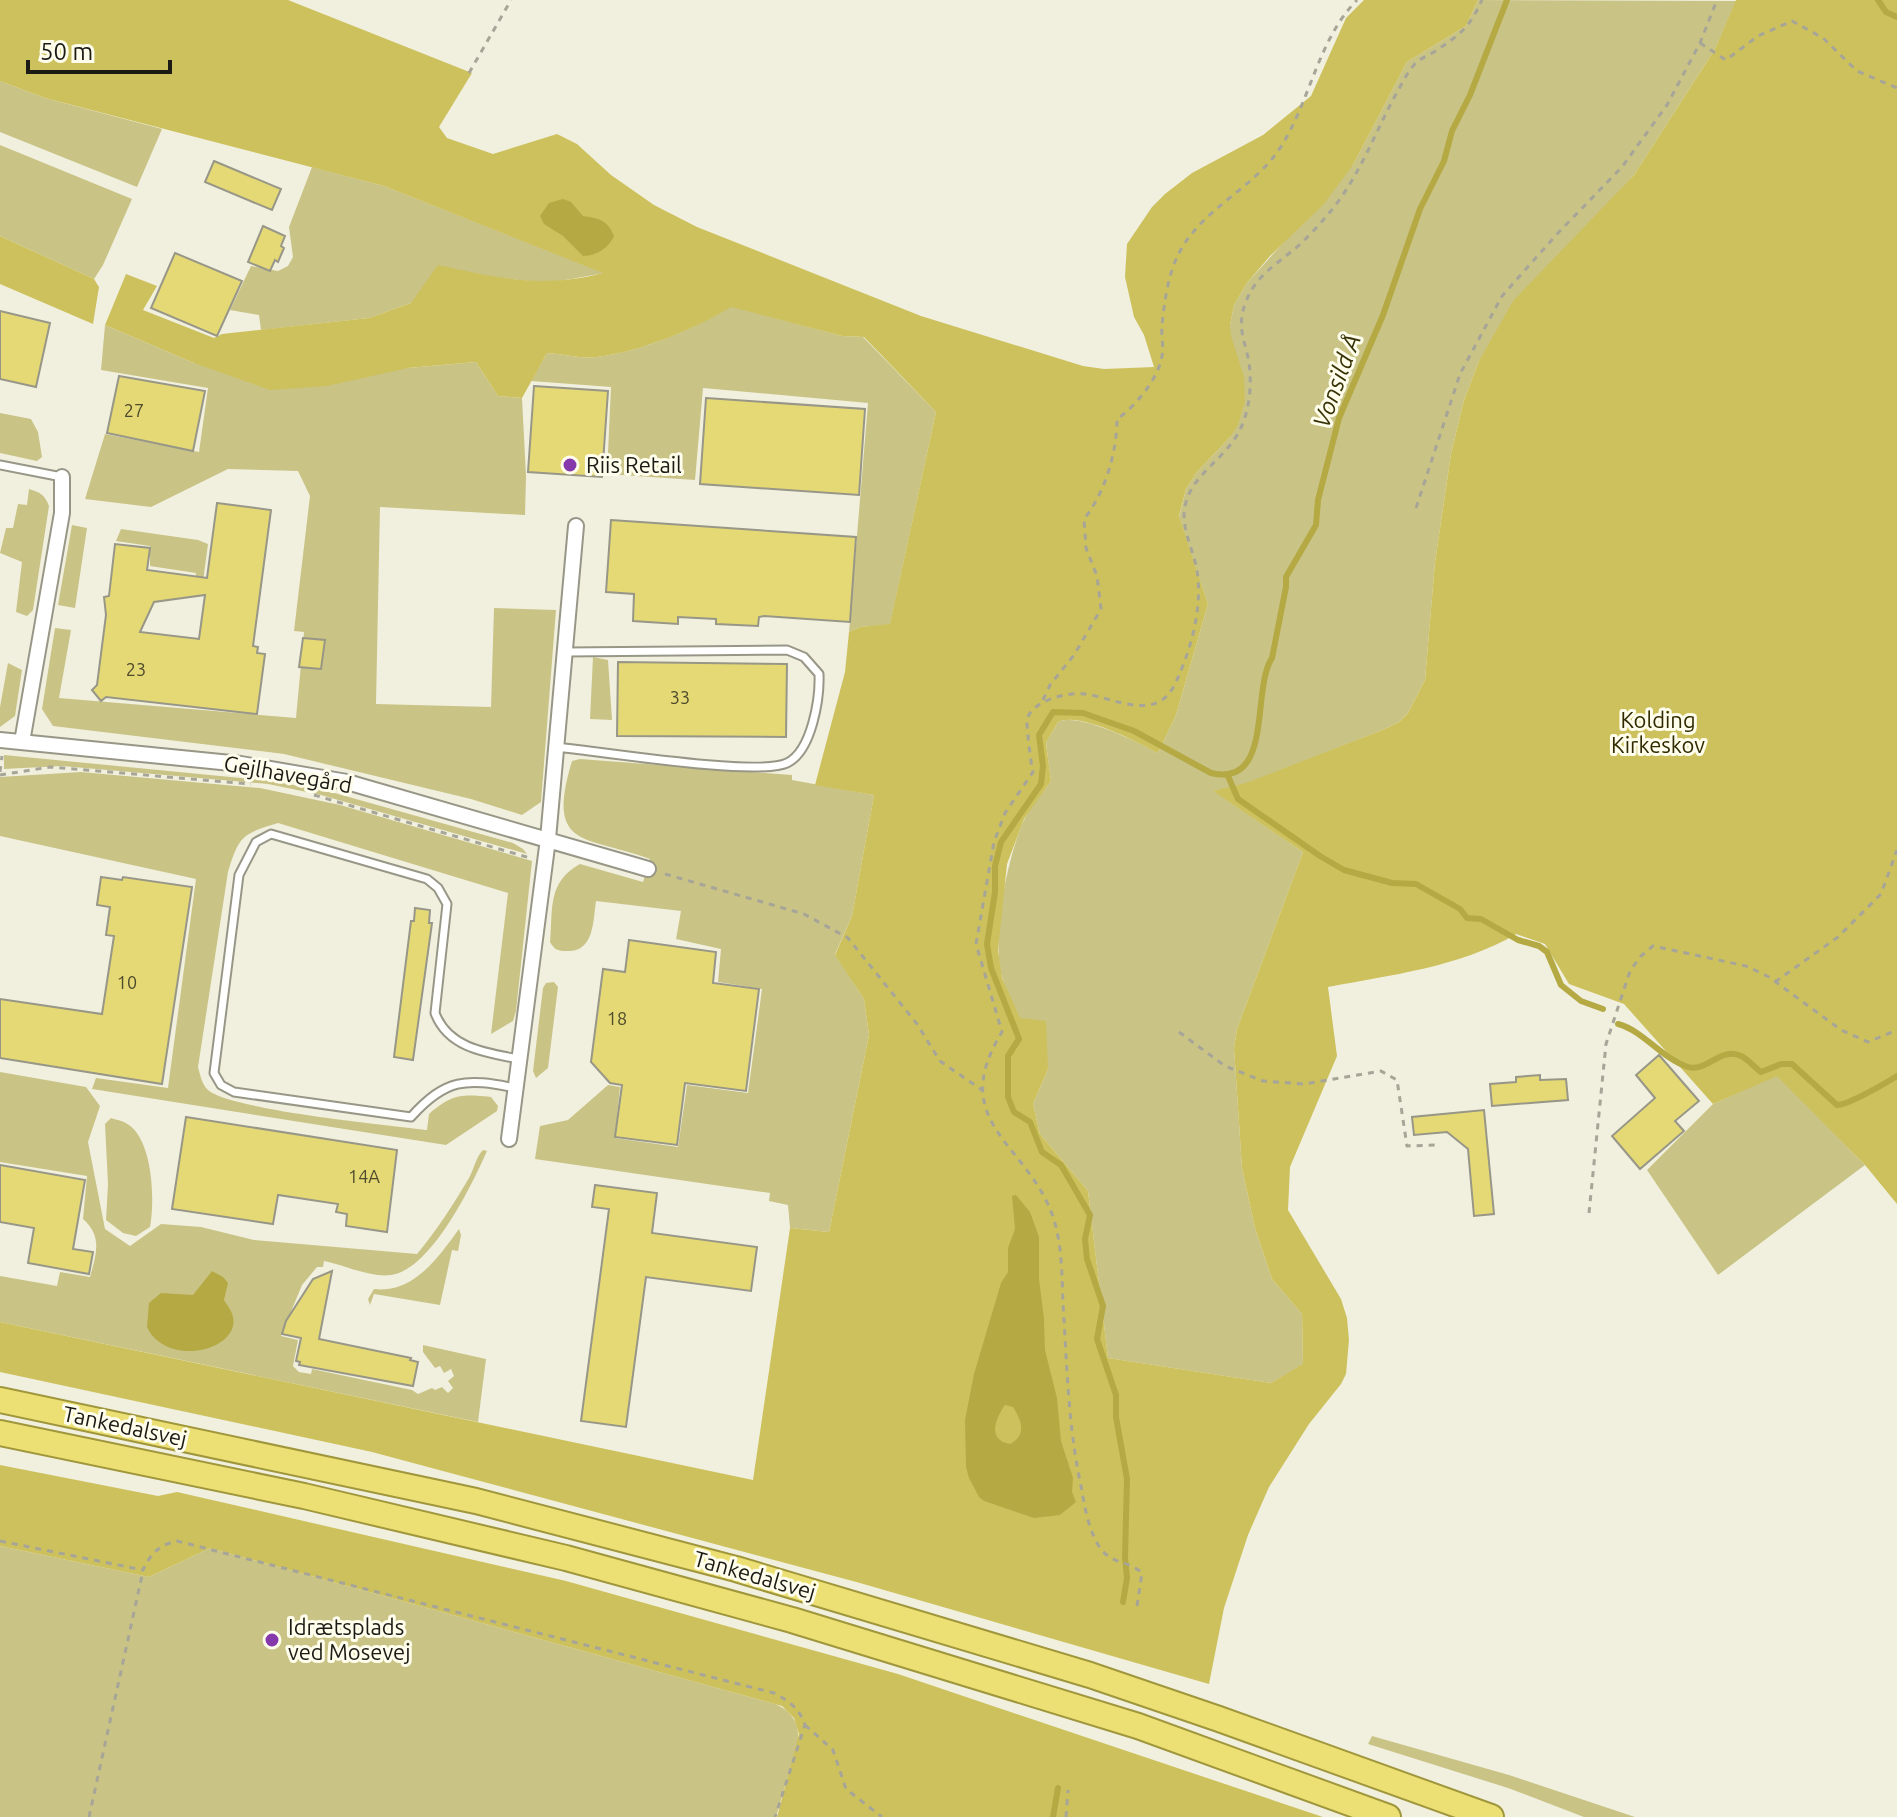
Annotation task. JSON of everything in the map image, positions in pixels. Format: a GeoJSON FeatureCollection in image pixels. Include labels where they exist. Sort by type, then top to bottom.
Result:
{"type":"FeatureCollection","features":[{"type":"Feature","properties":{"kind":"highway","name":"Tankedalsvej"},"geometry":{"type":"LineString","coordinates":[[0,1400],[461,1498],[736,1569],[1090,1675],[1491,1817]]}},
{"type":"Feature","properties":{"kind":"highway","name":"Tankedalsvej"},"geometry":{"type":"LineString","coordinates":[[0,1433],[320,1499],[566,1558],[792,1620],[1138,1726],[1388,1817]]}},
{"type":"Feature","properties":{"kind":"street"},"geometry":{"type":"LineString","coordinates":[[22,742],[62,513],[62,477]]}},
{"type":"Feature","properties":{"kind":"street"},"geometry":{"type":"LineString","coordinates":[[509,1139],[548,839],[576,526]]}},
{"type":"Feature","properties":{"kind":"street","name":"Gejlhavegård"},"geometry":{"type":"LineString","coordinates":[[0,740],[241,764],[347,782],[648,869]]}},
{"type":"Feature","properties":{"kind":"lane"},"geometry":{"type":"LineString","coordinates":[[0,465],[62,477]]}},
{"type":"Feature","properties":{"kind":"lane"},"geometry":{"type":"LineString","coordinates":[[556,747],[745,767],[786,764],[795,757],[813,727],[820,696],[819,674],[804,657],[787,650],[564,652]]}},
{"type":"Feature","properties":{"kind":"lane"},"geometry":{"type":"LineString","coordinates":[[515,1088],[480,1081],[443,1087],[411,1117],[234,1092],[221,1085],[214,1073],[239,875],[256,842],[271,834],[427,879],[438,888],[447,904],[435,1013],[440,1027],[451,1038],[487,1054],[519,1059]]}},
{"type":"Feature","properties":{"kind":"path"},"geometry":{"type":"LineString","coordinates":[[469,73],[511,0]]}},
{"type":"Feature","properties":{"kind":"path"},"geometry":{"type":"LineString","coordinates":[[1137,1606],[1142,1573],[1114,1561],[1096,1541],[1071,1440],[1061,1266],[1054,1220],[1039,1187],[1006,1146],[985,1113],[982,1090],[985,1067],[1002,1032],[976,944],[980,912],[994,842],[1005,813],[1033,772],[1031,739],[1026,726],[1028,715],[1043,701],[1050,685],[1074,655],[1101,609],[1097,576],[1086,548],[1084,519],[1095,505],[1117,443],[1117,419],[1133,408],[1162,357],[1161,327],[1176,259],[1194,231],[1258,176],[1282,145],[1329,40],[1342,15],[1357,0]]}},
{"type":"Feature","properties":{"kind":"path"},"geometry":{"type":"LineString","coordinates":[[1043,701],[1084,694],[1134,706],[1157,703],[1173,689],[1197,615],[1200,591],[1184,523],[1185,507],[1197,481],[1231,447],[1246,415],[1251,373],[1242,341],[1241,317],[1248,297],[1264,274],[1295,249],[1331,211],[1361,167],[1388,109],[1416,62],[1464,30],[1472,22],[1482,0]]}},
{"type":"Feature","properties":{"kind":"path"},"geometry":{"type":"LineString","coordinates":[[1416,508],[1460,374],[1502,296],[1622,167],[1667,105],[1700,43],[1717,0]]}},
{"type":"Feature","properties":{"kind":"path"},"geometry":{"type":"LineString","coordinates":[[1700,43],[1726,60],[1758,36],[1792,21],[1823,38],[1857,71],[1897,88]]}},
{"type":"Feature","properties":{"kind":"path"},"geometry":{"type":"LineString","coordinates":[[0,775],[50,767],[265,786]]}},
{"type":"Feature","properties":{"kind":"path"},"geometry":{"type":"LineString","coordinates":[[310,794],[545,862]]}},
{"type":"Feature","properties":{"kind":"path"},"geometry":{"type":"LineString","coordinates":[[1775,982],[1838,937],[1881,894],[1897,850]]}},
{"type":"Feature","properties":{"kind":"path"},"geometry":{"type":"LineString","coordinates":[[648,869],[804,914],[848,938],[917,1024],[940,1061],[982,1090]]}},
{"type":"Feature","properties":{"kind":"path"},"geometry":{"type":"LineString","coordinates":[[1589,1213],[1606,1044],[1630,971],[1653,946],[1746,966],[1775,982],[1841,1030],[1868,1042],[1897,1030]]}},
{"type":"Feature","properties":{"kind":"path"},"geometry":{"type":"LineString","coordinates":[[1179,1032],[1225,1066],[1263,1081],[1304,1084],[1381,1071],[1397,1080],[1407,1146],[1435,1145]]}},
{"type":"Feature","properties":{"kind":"path"},"geometry":{"type":"LineString","coordinates":[[0,1541],[143,1570]]}},
{"type":"Feature","properties":{"kind":"path"},"geometry":{"type":"LineString","coordinates":[[89,1817],[143,1570],[150,1556],[163,1545],[177,1541],[774,1693],[789,1701],[805,1725],[833,1750],[846,1789],[882,1817]]}},
{"type":"Feature","properties":{"kind":"path"},"geometry":{"type":"LineString","coordinates":[[775,1817],[805,1725]]}},
{"type":"Feature","properties":{"kind":"path"},"geometry":{"type":"LineString","coordinates":[[1066,1817],[1068,1790]]}},
{"type":"Feature","properties":{"kind":"shaded area"},"geometry":{"type":"Polygon","coordinates":[[[1478,0],[1736,1],[1715,49],[1634,175],[1594,219],[1479,361],[1464,400],[1451,454],[1435,562],[1425,680],[1408,713],[1385,729],[1246,784],[1214,791],[1303,852],[1237,1029],[1234,1048],[1242,1168],[1255,1228],[1272,1279],[1302,1314],[1303,1365],[1271,1383],[1108,1358],[1088,1191],[1040,1134],[1033,1104],[1048,1069],[1012,1003],[999,964],[999,923],[1011,857],[1026,816],[1051,781],[1046,743],[1058,722],[1080,721],[1093,725],[1158,753],[1176,715],[1208,604],[1179,517],[1186,489],[1197,472],[1231,436],[1230,325],[1234,305],[1247,283],[1353,165],[1407,62],[1466,26],[1478,0]]]}},
{"type":"Feature","properties":{"kind":"shaded area"},"geometry":{"type":"Polygon","coordinates":[[[0,81],[45,98],[162,129],[137,187],[0,132],[0,81]]]}},
{"type":"Feature","properties":{"kind":"shaded area"},"geometry":{"type":"Polygon","coordinates":[[[0,145],[132,199],[94,279],[0,236],[0,145]]]}},
{"type":"Feature","properties":{"kind":"shaded area"},"geometry":{"type":"Polygon","coordinates":[[[312,167],[384,186],[605,273],[548,283],[500,278],[369,318],[261,330],[259,315],[230,310],[251,266],[278,271],[288,266],[293,257],[289,227],[312,167]]]}},
{"type":"Feature","properties":{"kind":"shaded area"},"geometry":{"type":"Polygon","coordinates":[[[563,199],[571,202],[583,216],[598,219],[609,226],[614,236],[605,248],[593,255],[583,256],[563,236],[544,224],[540,216],[549,203],[563,199]]]}},
{"type":"Feature","properties":{"kind":"shaded area"},"geometry":{"type":"Polygon","coordinates":[[[731,306],[842,336],[863,337],[936,412],[890,625],[860,627],[849,632],[868,403],[703,388],[695,480],[607,474],[611,387],[531,381],[547,353],[591,357],[632,350],[684,331],[731,306]]]}},
{"type":"Feature","properties":{"kind":"shaded area"},"geometry":{"type":"Polygon","coordinates":[[[105,325],[194,363],[408,368],[476,362],[498,396],[522,398],[525,515],[380,507],[376,704],[491,707],[494,608],[556,610],[541,802],[522,815],[471,799],[284,754],[53,726],[42,709],[55,628],[71,630],[59,698],[296,718],[304,632],[294,631],[310,496],[298,471],[228,469],[151,507],[85,499],[105,434],[199,452],[208,388],[101,370],[105,325]]]}},
{"type":"Feature","properties":{"kind":"shaded area"},"geometry":{"type":"Polygon","coordinates":[[[0,413],[31,419],[38,432],[42,457],[37,461],[0,453],[0,413]]]}},
{"type":"Feature","properties":{"kind":"shaded area"},"geometry":{"type":"Polygon","coordinates":[[[29,489],[42,494],[49,506],[33,610],[27,616],[16,612],[22,562],[0,553],[6,528],[13,528],[18,504],[27,505],[29,489]]]}},
{"type":"Feature","properties":{"kind":"shaded area"},"geometry":{"type":"Polygon","coordinates":[[[72,525],[87,528],[75,608],[58,605],[72,525]]]}},
{"type":"Feature","properties":{"kind":"shaded area"},"geometry":{"type":"Polygon","coordinates":[[[121,529],[208,544],[203,582],[195,582],[196,573],[150,566],[150,546],[116,541],[121,529]]]}},
{"type":"Feature","properties":{"kind":"shaded area"},"geometry":{"type":"Polygon","coordinates":[[[593,657],[608,660],[612,720],[590,719],[593,657]]]}},
{"type":"Feature","properties":{"kind":"shaded area"},"geometry":{"type":"Polygon","coordinates":[[[8,663],[22,670],[15,716],[0,727],[0,707],[8,663]]]}},
{"type":"Feature","properties":{"kind":"shaded area"},"geometry":{"type":"Polygon","coordinates":[[[4,755],[272,781],[331,792],[513,843],[527,854],[321,795],[268,784],[62,766],[4,769],[4,755]]]}},
{"type":"Feature","properties":{"kind":"shaded area"},"geometry":{"type":"Polygon","coordinates":[[[580,759],[792,775],[792,780],[874,795],[852,916],[835,954],[864,999],[869,1035],[829,1232],[790,1228],[788,1205],[769,1201],[770,1193],[535,1159],[540,1126],[568,1120],[608,1085],[620,1087],[615,1138],[678,1147],[687,1085],[748,1093],[762,989],[718,982],[721,949],[676,939],[681,911],[596,901],[593,927],[587,942],[575,950],[558,950],[553,946],[550,942],[554,897],[569,871],[580,864],[643,882],[650,859],[590,841],[568,825],[564,810],[565,790],[572,761],[580,759]]]}},
{"type":"Feature","properties":{"kind":"shaded area"},"geometry":{"type":"Polygon","coordinates":[[[81,772],[260,788],[340,805],[532,861],[516,1011],[513,1021],[491,1034],[508,893],[278,823],[249,834],[235,851],[228,872],[198,1067],[206,1088],[222,1097],[311,1116],[427,1130],[429,1114],[444,1102],[458,1097],[491,1097],[498,1106],[497,1111],[446,1145],[92,1089],[96,1078],[168,1088],[196,879],[0,836],[0,777],[81,772]]]}},
{"type":"Feature","properties":{"kind":"shaded area"},"geometry":{"type":"Polygon","coordinates":[[[554,982],[558,987],[548,1068],[536,1078],[533,1071],[543,988],[546,983],[554,982]]]}},
{"type":"Feature","properties":{"kind":"shaded area"},"geometry":{"type":"Polygon","coordinates":[[[0,1072],[86,1087],[100,1106],[88,1142],[105,1229],[130,1246],[161,1224],[201,1227],[254,1240],[417,1254],[457,1198],[483,1150],[487,1151],[461,1204],[421,1258],[406,1270],[391,1275],[366,1273],[324,1261],[323,1267],[317,1267],[302,1285],[281,1336],[298,1340],[293,1366],[299,1372],[311,1374],[312,1369],[412,1390],[418,1394],[442,1387],[448,1393],[453,1388],[448,1381],[454,1376],[451,1369],[444,1373],[440,1366],[435,1368],[423,1352],[423,1345],[486,1359],[478,1422],[0,1322],[0,1276],[57,1286],[60,1272],[90,1277],[96,1239],[83,1219],[87,1176],[0,1162],[0,1072]]]}},
{"type":"Feature","properties":{"kind":"shaded area"},"geometry":{"type":"Polygon","coordinates":[[[1777,1075],[1865,1165],[1718,1275],[1647,1170],[1713,1104],[1777,1075]]]}},
{"type":"Feature","properties":{"kind":"shaded area"},"geometry":{"type":"Polygon","coordinates":[[[111,1118],[127,1124],[137,1133],[148,1158],[152,1188],[150,1227],[136,1236],[123,1233],[106,1220],[105,1124],[111,1118]]]}},
{"type":"Feature","properties":{"kind":"shaded area"},"geometry":{"type":"Polygon","coordinates":[[[1016,1195],[1030,1212],[1039,1237],[1045,1350],[1057,1398],[1061,1441],[1073,1478],[1072,1492],[1076,1502],[1060,1515],[1034,1518],[984,1501],[979,1497],[966,1467],[965,1420],[974,1374],[1001,1283],[1008,1272],[1008,1248],[1015,1229],[1012,1196],[1016,1195]],[[1005,1405],[995,1428],[998,1438],[1010,1444],[1021,1432],[1019,1417],[1013,1407],[1005,1405]]]}},
{"type":"Feature","properties":{"kind":"shaded area"},"geometry":{"type":"Polygon","coordinates":[[[459,1229],[458,1251],[452,1250],[440,1305],[374,1294],[370,1305],[368,1299],[374,1289],[401,1286],[412,1280],[433,1262],[459,1229]]]}},
{"type":"Feature","properties":{"kind":"shaded area"},"geometry":{"type":"Polygon","coordinates":[[[212,1271],[228,1283],[224,1300],[233,1317],[232,1329],[225,1339],[214,1346],[184,1351],[169,1348],[156,1340],[147,1327],[149,1303],[161,1293],[193,1295],[212,1271]]]}},
{"type":"Feature","properties":{"kind":"shaded area","name":"Idrætsplads ved Mosevej"},"geometry":{"type":"Polygon","coordinates":[[[0,1546],[149,1577],[210,1548],[775,1704],[786,1710],[798,1729],[798,1742],[776,1817],[0,1817],[0,1546]]]}},
{"type":"Feature","properties":{"kind":"shaded area"},"geometry":{"type":"Polygon","coordinates":[[[1372,1736],[1509,1775],[1635,1817],[1584,1817],[1508,1788],[1368,1744],[1372,1736]]]}},
{"type":"Feature","properties":{"kind":"green space","name":"Kolding Kirkeskov"},"geometry":{"type":"Polygon","coordinates":[[[0,0],[288,0],[472,73],[439,127],[447,138],[493,154],[557,134],[577,144],[611,175],[654,205],[697,227],[921,316],[1083,366],[1104,369],[1154,367],[1144,335],[1134,317],[1125,277],[1127,244],[1152,207],[1165,194],[1192,173],[1263,135],[1311,96],[1346,18],[1364,0],[1478,0],[1466,26],[1407,62],[1353,165],[1323,205],[1247,283],[1234,305],[1231,336],[1244,377],[1245,401],[1238,425],[1231,436],[1197,472],[1186,489],[1179,516],[1208,604],[1176,715],[1158,753],[1093,724],[1067,720],[1058,722],[1046,743],[1051,781],[1024,819],[1007,864],[998,950],[1002,978],[1020,1018],[1046,1021],[1048,1069],[1033,1104],[1040,1134],[1088,1191],[1108,1358],[1271,1383],[1303,1364],[1302,1314],[1272,1279],[1255,1228],[1242,1168],[1234,1048],[1237,1029],[1303,852],[1213,791],[1246,783],[1385,729],[1408,713],[1425,680],[1435,562],[1451,454],[1464,400],[1479,361],[1513,301],[1634,175],[1715,49],[1736,0],[1897,0],[1897,1204],[1865,1165],[1777,1076],[1713,1104],[1624,1004],[1569,984],[1545,944],[1516,934],[1472,955],[1449,962],[1328,987],[1337,1056],[1290,1167],[1288,1210],[1341,1299],[1349,1340],[1346,1374],[1309,1424],[1269,1487],[1248,1535],[1224,1608],[1209,1684],[860,1583],[372,1452],[0,1372],[0,1322],[753,1480],[790,1228],[829,1232],[869,1035],[864,999],[835,955],[852,916],[874,795],[815,785],[845,672],[849,632],[860,627],[890,624],[936,412],[864,337],[842,336],[731,307],[684,331],[632,350],[591,357],[547,353],[522,398],[498,396],[476,362],[408,368],[327,386],[270,390],[194,363],[105,325],[126,274],[157,286],[143,310],[214,338],[222,334],[369,318],[411,303],[438,265],[540,281],[603,273],[384,186],[45,98],[0,81],[0,0]]]}},
{"type":"Feature","properties":{"kind":"green space"},"geometry":{"type":"Polygon","coordinates":[[[0,236],[94,279],[99,287],[93,324],[0,284],[0,236]]]}},
{"type":"Feature","properties":{"kind":"green space"},"geometry":{"type":"Polygon","coordinates":[[[0,1465],[158,1496],[177,1492],[566,1581],[898,1674],[1323,1817],[777,1817],[799,1734],[794,1718],[782,1706],[210,1548],[149,1577],[0,1546],[0,1465]]]}},
{"type":"Feature","properties":{"kind":"building"},"geometry":{"type":"Polygon","coordinates":[[[214,161],[281,189],[272,210],[205,182],[214,161]]]}},
{"type":"Feature","properties":{"kind":"building"},"geometry":{"type":"Polygon","coordinates":[[[263,226],[285,236],[278,262],[275,260],[270,271],[248,262],[263,226]]]}},
{"type":"Feature","properties":{"kind":"building"},"geometry":{"type":"Polygon","coordinates":[[[175,253],[242,281],[217,336],[151,308],[175,253]]]}},
{"type":"Feature","properties":{"kind":"building"},"geometry":{"type":"Polygon","coordinates":[[[0,311],[50,323],[36,387],[0,379],[0,311]]]}},
{"type":"Feature","properties":{"kind":"building"},"geometry":{"type":"Polygon","coordinates":[[[119,376],[205,391],[193,451],[107,433],[119,376]]]}},
{"type":"Feature","properties":{"kind":"building"},"geometry":{"type":"Polygon","coordinates":[[[534,386],[608,391],[602,477],[528,472],[534,386]]]}},
{"type":"Feature","properties":{"kind":"building"},"geometry":{"type":"Polygon","coordinates":[[[706,398],[865,409],[859,495],[700,484],[706,398]]]}},
{"type":"Feature","properties":{"kind":"building"},"geometry":{"type":"Polygon","coordinates":[[[217,503],[271,510],[253,646],[258,647],[257,653],[265,654],[257,714],[106,697],[101,701],[92,690],[97,685],[106,615],[104,597],[109,596],[115,544],[150,548],[147,570],[207,578],[217,503]],[[205,595],[154,602],[140,632],[199,639],[205,595]]]}},
{"type":"Feature","properties":{"kind":"building"},"geometry":{"type":"Polygon","coordinates":[[[611,520],[856,537],[850,622],[764,616],[759,617],[758,626],[716,624],[716,619],[678,617],[678,624],[633,621],[634,594],[606,592],[611,520]]]}},
{"type":"Feature","properties":{"kind":"building"},"geometry":{"type":"Polygon","coordinates":[[[303,638],[325,640],[321,669],[299,667],[303,638]]]}},
{"type":"Feature","properties":{"kind":"building"},"geometry":{"type":"Polygon","coordinates":[[[618,662],[787,664],[786,737],[617,736],[618,662]]]}},
{"type":"Feature","properties":{"kind":"building"},"geometry":{"type":"Polygon","coordinates":[[[101,877],[122,880],[123,877],[192,887],[162,1084],[0,1058],[0,999],[102,1014],[114,936],[106,935],[110,907],[97,905],[101,877]]]}},
{"type":"Feature","properties":{"kind":"building"},"geometry":{"type":"Polygon","coordinates":[[[415,908],[430,910],[429,923],[432,923],[413,1060],[394,1057],[415,908]]]}},
{"type":"Feature","properties":{"kind":"building"},"geometry":{"type":"Polygon","coordinates":[[[629,940],[716,952],[713,983],[759,989],[746,1091],[685,1083],[677,1145],[615,1137],[622,1085],[610,1083],[591,1062],[603,969],[625,972],[629,940]]]}},
{"type":"Feature","properties":{"kind":"building"},"geometry":{"type":"Polygon","coordinates":[[[1659,1055],[1699,1101],[1675,1121],[1684,1131],[1640,1169],[1612,1136],[1655,1098],[1636,1075],[1659,1055]]]}},
{"type":"Feature","properties":{"kind":"building"},"geometry":{"type":"Polygon","coordinates":[[[1540,1075],[1540,1080],[1566,1079],[1568,1100],[1492,1106],[1490,1084],[1516,1082],[1516,1077],[1540,1075]]]}},
{"type":"Feature","properties":{"kind":"building"},"geometry":{"type":"Polygon","coordinates":[[[1484,1110],[1494,1214],[1474,1216],[1468,1149],[1447,1132],[1414,1135],[1412,1117],[1484,1110]]]}},
{"type":"Feature","properties":{"kind":"building"},"geometry":{"type":"Polygon","coordinates":[[[186,1117],[397,1150],[387,1232],[346,1226],[347,1214],[336,1212],[338,1204],[278,1195],[273,1224],[172,1209],[186,1117]]]}},
{"type":"Feature","properties":{"kind":"building"},"geometry":{"type":"Polygon","coordinates":[[[0,1165],[85,1180],[73,1249],[93,1252],[89,1274],[28,1263],[34,1228],[0,1222],[0,1165]]]}},
{"type":"Feature","properties":{"kind":"building"},"geometry":{"type":"Polygon","coordinates":[[[595,1185],[657,1193],[652,1233],[757,1247],[751,1291],[646,1277],[626,1427],[581,1421],[609,1209],[592,1207],[595,1185]]]}},
{"type":"Feature","properties":{"kind":"building"},"geometry":{"type":"Polygon","coordinates":[[[332,1271],[319,1339],[411,1358],[418,1362],[413,1386],[299,1365],[300,1362],[296,1361],[301,1338],[282,1334],[286,1321],[313,1279],[332,1271]]]}},
{"type":"Feature","properties":{"kind":"waterway","name":"Vonsild Å"},"geometry":{"type":"LineString","coordinates":[[1123,1602],[1127,1578],[1127,1479],[1116,1417],[1116,1395],[1097,1339],[1103,1306],[1087,1259],[1085,1239],[1090,1215],[1061,1165],[1042,1152],[1030,1122],[1014,1112],[1008,1097],[1008,1056],[1019,1039],[991,968],[987,944],[995,892],[995,866],[1001,842],[1041,784],[1043,766],[1039,735],[1053,712],[1083,713],[1134,731],[1211,773],[1231,774],[1244,766],[1257,733],[1262,691],[1272,658],[1286,577],[1316,525],[1318,500],[1339,418],[1383,315],[1420,209],[1444,161],[1452,131],[1470,95],[1507,0]]}},
{"type":"Feature","properties":{"kind":"waterway"},"geometry":{"type":"LineString","coordinates":[[1878,0],[1886,12],[1897,17]]}},
{"type":"Feature","properties":{"kind":"waterway"},"geometry":{"type":"LineString","coordinates":[[1228,776],[1238,799],[1344,870],[1392,883],[1416,884],[1460,909],[1467,918],[1481,919],[1518,940],[1539,946],[1547,952],[1561,985],[1581,1001],[1603,1009]]}},
{"type":"Feature","properties":{"kind":"waterway"},"geometry":{"type":"LineString","coordinates":[[1618,1024],[1636,1032],[1688,1067],[1695,1068],[1727,1054],[1744,1057],[1761,1072],[1781,1064],[1792,1064],[1837,1105],[1858,1098],[1897,1076]]}},
{"type":"Feature","properties":{"kind":"waterway"},"geometry":{"type":"LineString","coordinates":[[1053,1817],[1058,1788]]}},
{"type":"Feature","properties":{"kind":"place","name":"Riis Retail"},"geometry":{"type":"Point","coordinates":[570,465]}},
{"type":"Feature","properties":{"kind":"place","name":"Idrætsplads ved Mosevej"},"geometry":{"type":"Point","coordinates":[272,1640]}}]}
